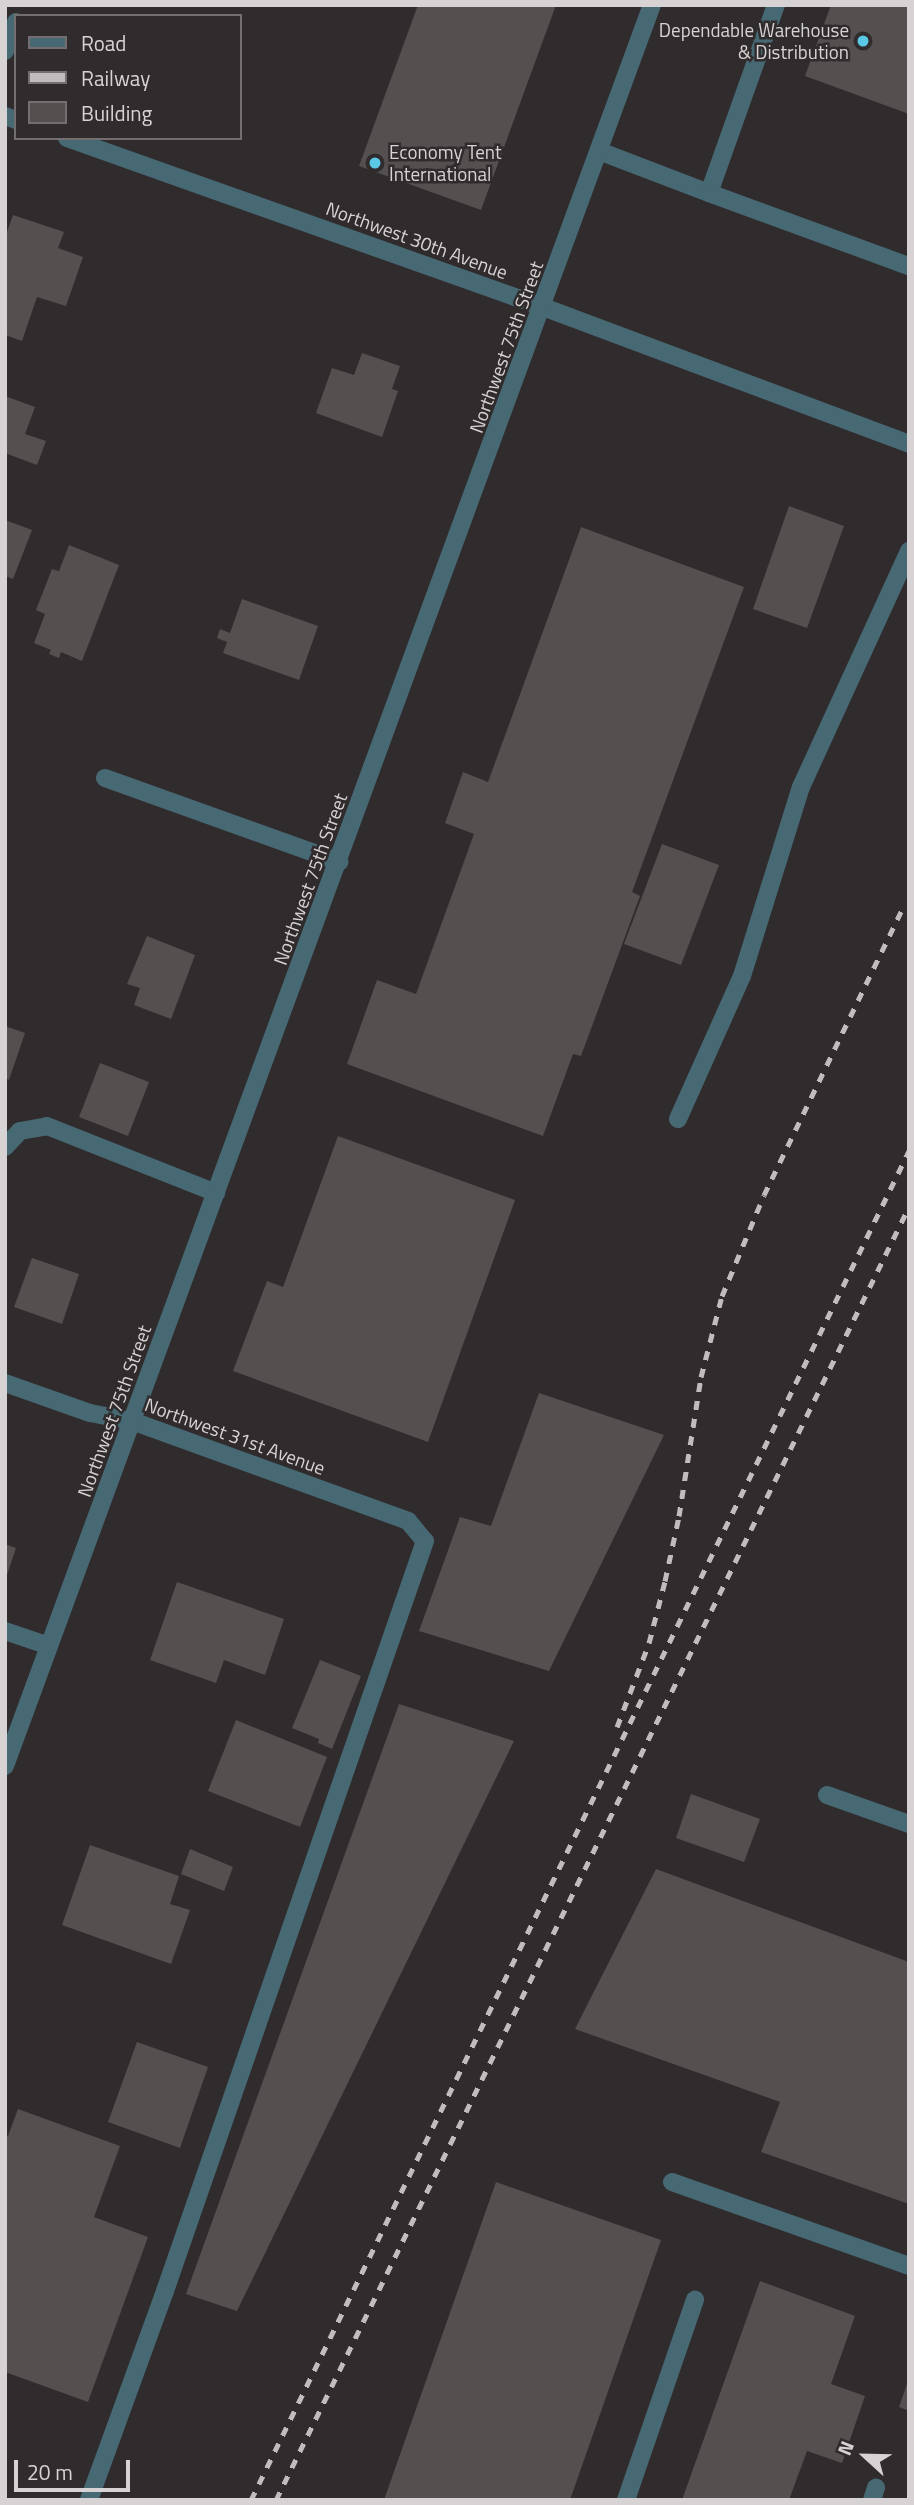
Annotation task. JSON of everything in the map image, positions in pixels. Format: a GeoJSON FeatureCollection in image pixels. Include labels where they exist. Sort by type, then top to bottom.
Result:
{"type":"FeatureCollection","features":[{"type":"Feature","properties":{"kind":"street","name":"Northwest 75th Street"},"geometry":{"type":"LineString","coordinates":[[5,1766],[652,5]]}},
{"type":"Feature","properties":{"kind":"street"},"geometry":{"type":"LineString","coordinates":[[709,193],[776,5]]}},
{"type":"Feature","properties":{"kind":"street"},"geometry":{"type":"LineString","coordinates":[[5,51],[14,27]]}},
{"type":"Feature","properties":{"kind":"street","name":"Northwest 30th Avenue"},"geometry":{"type":"LineString","coordinates":[[73,140],[543,307],[909,444]]}},
{"type":"Feature","properties":{"kind":"street"},"geometry":{"type":"LineString","coordinates":[[599,151],[909,266]]}},
{"type":"Feature","properties":{"kind":"street"},"geometry":{"type":"LineString","coordinates":[[678,1119],[742,976],[800,787],[909,551]]}},
{"type":"Feature","properties":{"kind":"street"},"geometry":{"type":"LineString","coordinates":[[105,778],[339,862]]}},
{"type":"Feature","properties":{"kind":"street"},"geometry":{"type":"LineString","coordinates":[[5,1147],[20,1131],[47,1126],[216,1193]]}},
{"type":"Feature","properties":{"kind":"street","name":"Northwest 31st Avenue"},"geometry":{"type":"LineString","coordinates":[[5,1383],[90,1413],[132,1421],[408,1521],[425,1541],[174,2264],[89,2500]]}},
{"type":"Feature","properties":{"kind":"street"},"geometry":{"type":"LineString","coordinates":[[5,1631],[49,1646]]}},
{"type":"Feature","properties":{"kind":"street"},"geometry":{"type":"LineString","coordinates":[[827,1795],[909,1824]]}},
{"type":"Feature","properties":{"kind":"street"},"geometry":{"type":"LineString","coordinates":[[672,2182],[909,2266]]}},
{"type":"Feature","properties":{"kind":"street"},"geometry":{"type":"LineString","coordinates":[[626,2500],[695,2300]]}},
{"type":"Feature","properties":{"kind":"building"},"geometry":{"type":"Polygon","coordinates":[[[418,5],[556,5],[481,210],[359,166],[418,5]]]}},
{"type":"Feature","properties":{"kind":"building","name":"Dependable Warehouse & Distribution"},"geometry":{"type":"Polygon","coordinates":[[[831,5],[909,5],[909,114],[805,76],[831,5]]]}},
{"type":"Feature","properties":{"kind":"building"},"geometry":{"type":"Polygon","coordinates":[[[13,215],[64,232],[58,248],[83,257],[66,306],[37,297],[22,341],[5,335],[5,238],[13,215]]]}},
{"type":"Feature","properties":{"kind":"building"},"geometry":{"type":"Polygon","coordinates":[[[362,353],[400,366],[392,389],[398,391],[382,437],[316,413],[332,368],[354,375],[362,353]]]}},
{"type":"Feature","properties":{"kind":"building"},"geometry":{"type":"Polygon","coordinates":[[[5,396],[35,407],[25,434],[46,441],[37,465],[5,453],[5,396]]]}},
{"type":"Feature","properties":{"kind":"building"},"geometry":{"type":"Polygon","coordinates":[[[789,506],[844,526],[807,628],[753,609],[789,506]]]}},
{"type":"Feature","properties":{"kind":"building"},"geometry":{"type":"Polygon","coordinates":[[[5,520],[32,530],[13,579],[5,576],[5,520]]]}},
{"type":"Feature","properties":{"kind":"building"},"geometry":{"type":"Polygon","coordinates":[[[581,527],[744,587],[632,892],[640,896],[581,1056],[573,1054],[543,1136],[347,1064],[377,980],[416,994],[474,834],[445,823],[463,772],[488,782],[581,527]]]}},
{"type":"Feature","properties":{"kind":"building"},"geometry":{"type":"Polygon","coordinates":[[[69,545],[119,565],[82,661],[61,652],[59,658],[49,654],[51,650],[34,643],[45,614],[36,610],[52,569],[59,571],[69,545]]]}},
{"type":"Feature","properties":{"kind":"building"},"geometry":{"type":"Polygon","coordinates":[[[242,599],[318,626],[299,680],[223,653],[227,642],[217,638],[220,629],[230,633],[242,599]]]}},
{"type":"Feature","properties":{"kind":"building"},"geometry":{"type":"Polygon","coordinates":[[[662,844],[719,865],[681,965],[624,944],[662,844]]]}},
{"type":"Feature","properties":{"kind":"building"},"geometry":{"type":"Polygon","coordinates":[[[147,936],[195,955],[171,1019],[134,1005],[140,988],[127,984],[147,936]]]}},
{"type":"Feature","properties":{"kind":"building"},"geometry":{"type":"Polygon","coordinates":[[[5,1026],[25,1033],[9,1080],[5,1078],[5,1026]]]}},
{"type":"Feature","properties":{"kind":"building"},"geometry":{"type":"Polygon","coordinates":[[[100,1063],[149,1082],[128,1136],[79,1117],[100,1063]]]}},
{"type":"Feature","properties":{"kind":"building"},"geometry":{"type":"Polygon","coordinates":[[[338,1136],[515,1200],[428,1442],[233,1371],[267,1281],[283,1287],[338,1136]]]}},
{"type":"Feature","properties":{"kind":"building"},"geometry":{"type":"Polygon","coordinates":[[[32,1258],[79,1274],[62,1324],[14,1307],[32,1258]]]}},
{"type":"Feature","properties":{"kind":"building"},"geometry":{"type":"Polygon","coordinates":[[[539,1393],[664,1435],[549,1671],[419,1631],[460,1517],[491,1526],[539,1393]]]}},
{"type":"Feature","properties":{"kind":"building"},"geometry":{"type":"Polygon","coordinates":[[[5,1544],[16,1548],[6,1578],[5,1578],[5,1544]]]}},
{"type":"Feature","properties":{"kind":"building"},"geometry":{"type":"Polygon","coordinates":[[[177,1582],[284,1619],[265,1675],[224,1660],[216,1683],[150,1660],[177,1582]]]}},
{"type":"Feature","properties":{"kind":"building"},"geometry":{"type":"Polygon","coordinates":[[[320,1660],[361,1676],[332,1749],[318,1743],[319,1739],[292,1728],[320,1660]]]}},
{"type":"Feature","properties":{"kind":"building"},"geometry":{"type":"Polygon","coordinates":[[[399,1704],[514,1741],[237,2311],[186,2294],[399,1704]]]}},
{"type":"Feature","properties":{"kind":"building"},"geometry":{"type":"Polygon","coordinates":[[[236,1720],[327,1757],[300,1827],[208,1791],[236,1720]]]}},
{"type":"Feature","properties":{"kind":"building"},"geometry":{"type":"Polygon","coordinates":[[[691,1794],[760,1819],[744,1862],[676,1838],[691,1794]]]}},
{"type":"Feature","properties":{"kind":"building"},"geometry":{"type":"Polygon","coordinates":[[[90,1845],[179,1876],[170,1904],[190,1910],[171,1964],[62,1925],[90,1845]]]}},
{"type":"Feature","properties":{"kind":"building"},"geometry":{"type":"Polygon","coordinates":[[[190,1849],[233,1867],[224,1891],[181,1874],[190,1849]]]}},
{"type":"Feature","properties":{"kind":"building"},"geometry":{"type":"Polygon","coordinates":[[[656,1869],[909,1962],[909,2204],[761,2152],[780,2102],[575,2029],[656,1869]]]}},
{"type":"Feature","properties":{"kind":"building"},"geometry":{"type":"Polygon","coordinates":[[[137,2042],[208,2067],[180,2148],[108,2122],[137,2042]]]}},
{"type":"Feature","properties":{"kind":"building"},"geometry":{"type":"Polygon","coordinates":[[[18,2109],[120,2146],[94,2217],[148,2237],[88,2402],[5,2372],[5,2135],[8,2136],[18,2109]]]}},
{"type":"Feature","properties":{"kind":"building"},"geometry":{"type":"Polygon","coordinates":[[[496,2182],[661,2240],[570,2500],[384,2500],[496,2182]]]}},
{"type":"Feature","properties":{"kind":"building"},"geometry":{"type":"Polygon","coordinates":[[[760,2281],[855,2316],[831,2384],[865,2396],[842,2463],[807,2451],[789,2500],[682,2500],[760,2281]]]}},
{"type":"Feature","properties":{"kind":"building"},"geometry":{"type":"Polygon","coordinates":[[[909,2381],[909,2411],[899,2407],[909,2381]]]}},
{"type":"Feature","properties":{"kind":"railway"},"geometry":{"type":"LineString","coordinates":[[617,1727],[649,1643],[665,1581],[679,1516],[701,1377],[722,1296],[764,1195],[904,906]]}},
{"type":"Feature","properties":{"kind":"railway"},"geometry":{"type":"LineString","coordinates":[[251,2500],[909,1151]]}},
{"type":"Feature","properties":{"kind":"railway"},"geometry":{"type":"LineString","coordinates":[[276,2500],[909,1207]]}},
{"type":"Feature","properties":{"kind":"place","name":"Dependable Warehouse & Distribution"},"geometry":{"type":"Point","coordinates":[863,41]}},
{"type":"Feature","properties":{"kind":"place","name":"Economy Tent International"},"geometry":{"type":"Point","coordinates":[375,163]}}]}
